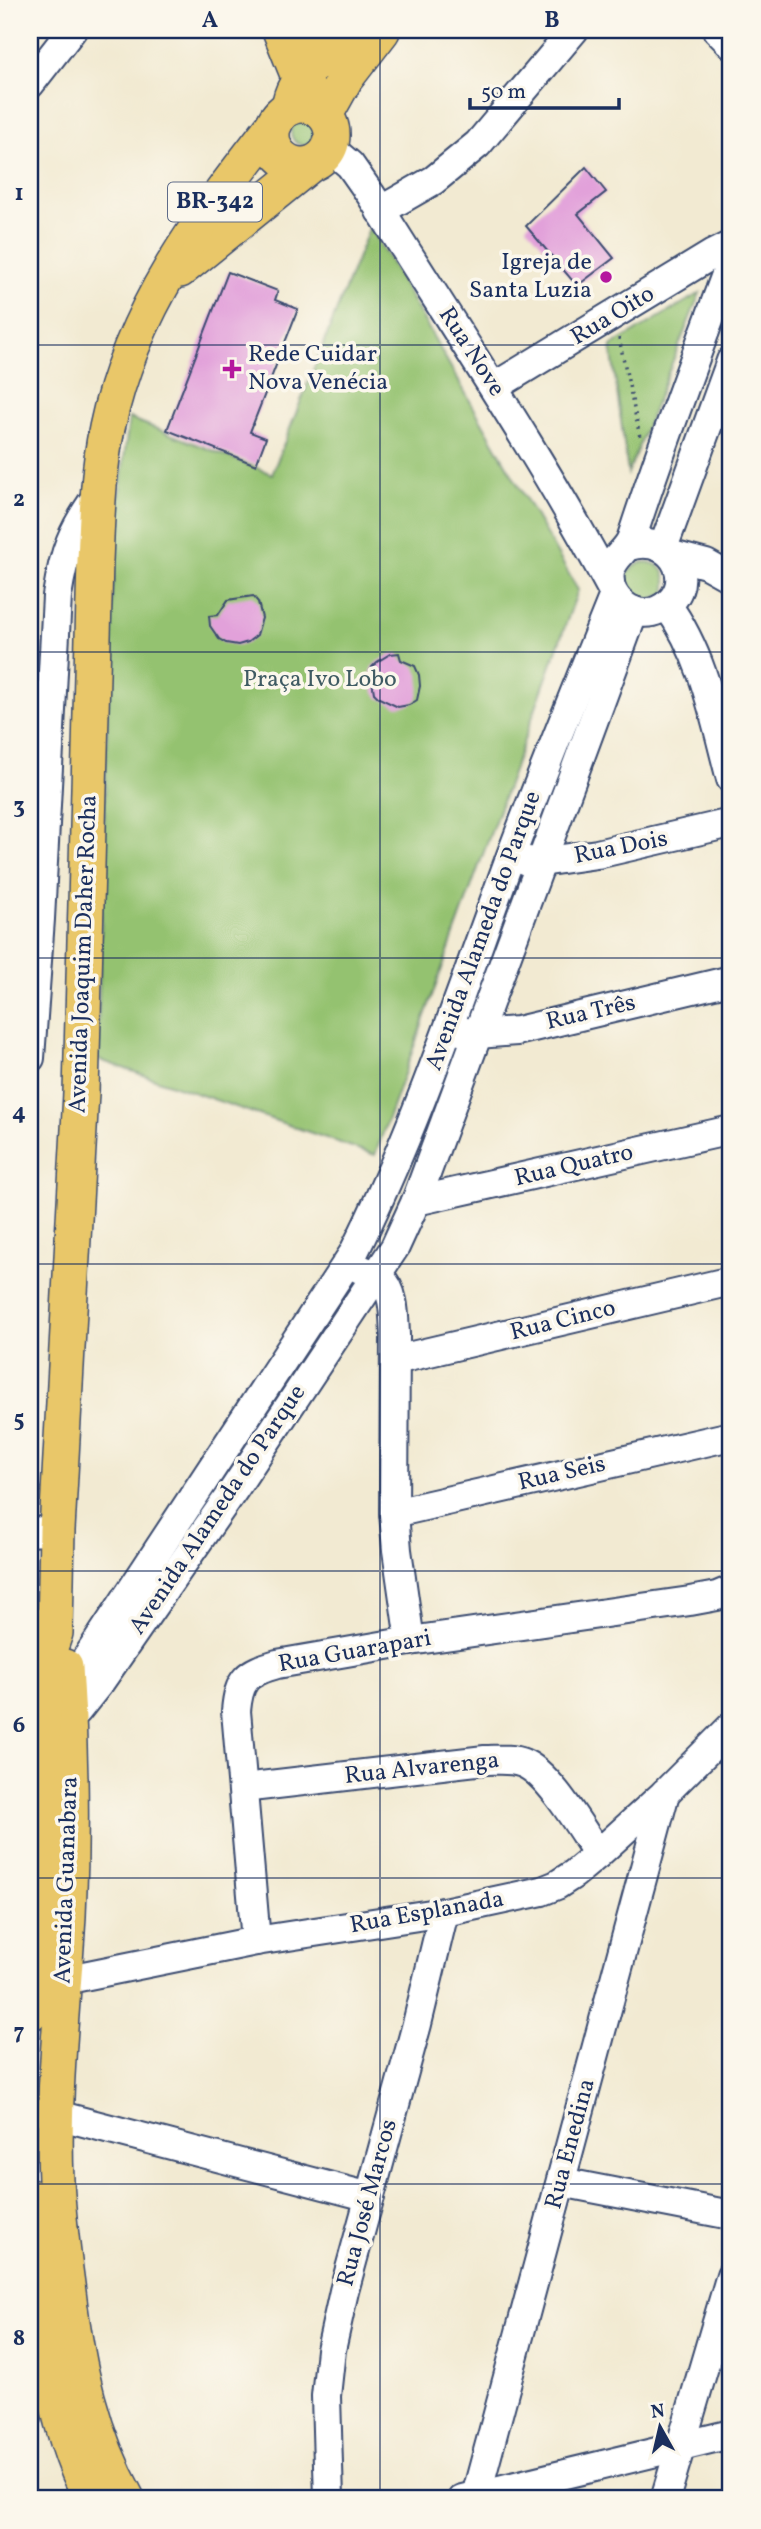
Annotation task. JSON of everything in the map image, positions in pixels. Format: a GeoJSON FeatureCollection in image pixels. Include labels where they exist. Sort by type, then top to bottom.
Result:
{"type":"FeatureCollection","features":[{"type":"Feature","properties":{"kind":"main road"},"geometry":{"type":"LineString","coordinates":[[279,30],[277,52],[306,124]]}},
{"type":"Feature","properties":{"kind":"main road"},"geometry":{"type":"LineString","coordinates":[[299,30],[319,35],[345,36],[373,30]]}},
{"type":"Feature","properties":{"kind":"main road"},"geometry":{"type":"LineString","coordinates":[[306,124],[328,55],[373,30]]}},
{"type":"Feature","properties":{"kind":"main road"},"geometry":{"type":"LineString","coordinates":[[306,124],[383,30]]}},
{"type":"Feature","properties":{"kind":"main road","name":"Avenida Joaquim Daher Rocha"},"geometry":{"type":"LineString","coordinates":[[55,1633],[43,1531],[81,1093],[94,587],[99,492],[106,431],[126,361],[161,285],[183,247],[207,212],[306,124]]}},
{"type":"Feature","properties":{"kind":"main road","name":"Avenida Joaquim Daher Rocha"},"geometry":{"type":"LineString","coordinates":[[161,285],[306,124]]}},
{"type":"Feature","properties":{"kind":"main road","name":"Avenida Guanabara"},"geometry":{"type":"LineString","coordinates":[[30,2013],[56,1721],[56,1684],[65,1655],[55,1633]]}},
{"type":"Feature","properties":{"kind":"main road","name":"Avenida Guanabara"},"geometry":{"type":"LineString","coordinates":[[47,2388],[74,2343],[56,2181],[70,1833],[56,1721]]}},
{"type":"Feature","properties":{"kind":"main road","name":"Avenida Guanabara"},"geometry":{"type":"LineString","coordinates":[[30,2197],[44,2326],[47,2388],[74,2461],[92,2499]]}},
{"type":"Feature","properties":{"kind":"main road","name":"Avenida Guanabara"},"geometry":{"type":"LineString","coordinates":[[47,2388],[100,2442],[127,2499]]}},
{"type":"Feature","properties":{"kind":"street"},"geometry":{"type":"LineString","coordinates":[[30,84],[72,30]]}},
{"type":"Feature","properties":{"kind":"street"},"geometry":{"type":"LineString","coordinates":[[380,211],[434,180],[478,144],[574,30]]}},
{"type":"Feature","properties":{"kind":"street"},"geometry":{"type":"LineString","coordinates":[[717,30],[731,44]]}},
{"type":"Feature","properties":{"kind":"street","name":"Rua Nove"},"geometry":{"type":"LineString","coordinates":[[306,124],[343,177],[361,183],[494,387],[578,523]]}},
{"type":"Feature","properties":{"kind":"street","name":"Rua Oito"},"geometry":{"type":"LineString","coordinates":[[494,387],[731,245]]}},
{"type":"Feature","properties":{"kind":"street","name":"Avenida Alameda do Parque"},"geometry":{"type":"LineString","coordinates":[[56,1721],[85,1702],[235,1488],[395,1247],[416,1201],[541,862],[620,597],[610,574],[613,563],[625,550],[731,261]]}},
{"type":"Feature","properties":{"kind":"street"},"geometry":{"type":"LineString","coordinates":[[667,552],[731,361]]}},
{"type":"Feature","properties":{"kind":"street"},"geometry":{"type":"LineString","coordinates":[[30,1058],[35,918],[57,596],[62,562],[71,536],[99,492]]}},
{"type":"Feature","properties":{"kind":"street"},"geometry":{"type":"LineString","coordinates":[[578,523],[625,550],[641,543],[652,543],[667,552],[726,572]]}},
{"type":"Feature","properties":{"kind":"street"},"geometry":{"type":"LineString","coordinates":[[578,523],[620,597],[656,611],[690,578],[726,572]]}},
{"type":"Feature","properties":{"kind":"street"},"geometry":{"type":"LineString","coordinates":[[667,552],[678,565],[680,576],[673,596],[703,674],[731,779]]}},
{"type":"Feature","properties":{"kind":"street","name":"Avenida Alameda do Parque"},"geometry":{"type":"LineString","coordinates":[[56,1684],[85,1661],[348,1263],[376,1208],[449,1029],[510,859],[620,597]]}},
{"type":"Feature","properties":{"kind":"street","name":"Rua Dois"},"geometry":{"type":"LineString","coordinates":[[510,859],[541,862],[597,854],[731,823]]}},
{"type":"Feature","properties":{"kind":"street","name":"Rua Três"},"geometry":{"type":"LineString","coordinates":[[449,1029],[477,1034],[517,1031],[731,980]]}},
{"type":"Feature","properties":{"kind":"street","name":"Rua Quatro"},"geometry":{"type":"LineString","coordinates":[[416,1201],[731,1130]]}},
{"type":"Feature","properties":{"kind":"street"},"geometry":{"type":"LineString","coordinates":[[348,1263],[376,1276],[386,1285],[389,1294],[395,1335],[394,1513],[410,1641]]}},
{"type":"Feature","properties":{"kind":"street","name":"Rua Cinco"},"geometry":{"type":"LineString","coordinates":[[395,1360],[731,1281]]}},
{"type":"Feature","properties":{"kind":"street","name":"Rua Seis"},"geometry":{"type":"LineString","coordinates":[[394,1513],[731,1436]]}},
{"type":"Feature","properties":{"kind":"street","name":"Rua Guarapari"},"geometry":{"type":"LineString","coordinates":[[256,1941],[236,1711],[240,1684],[249,1675],[277,1664],[410,1641],[690,1601],[731,1590]]}},
{"type":"Feature","properties":{"kind":"street","name":"Rua Esplanada"},"geometry":{"type":"LineString","coordinates":[[64,1980],[256,1941],[444,1912],[542,1891],[574,1874],[598,1854],[665,1793],[731,1727]]}},
{"type":"Feature","properties":{"kind":"street","name":"Rua Alvarenga"},"geometry":{"type":"LineString","coordinates":[[243,1788],[485,1760],[520,1761],[534,1768],[548,1783],[598,1854]]}},
{"type":"Feature","properties":{"kind":"street","name":"Rua Enedina"},"geometry":{"type":"LineString","coordinates":[[469,2498],[561,2182],[665,1793]]}},
{"type":"Feature","properties":{"kind":"street","name":"Rua José Marcos"},"geometry":{"type":"LineString","coordinates":[[329,2499],[326,2396],[331,2350],[344,2291],[444,1912]]}},
{"type":"Feature","properties":{"kind":"street"},"geometry":{"type":"LineString","coordinates":[[57,2115],[370,2197]]}},
{"type":"Feature","properties":{"kind":"street"},"geometry":{"type":"LineString","coordinates":[[561,2182],[731,2215]]}},
{"type":"Feature","properties":{"kind":"street"},"geometry":{"type":"LineString","coordinates":[[665,2499],[731,2275]]}},
{"type":"Feature","properties":{"kind":"street"},"geometry":{"type":"LineString","coordinates":[[469,2498],[731,2434]]}},
{"type":"Feature","properties":{"kind":"path"},"geometry":{"type":"LineString","coordinates":[[614,316],[641,442]]}},
{"type":"Feature","properties":{"kind":"green space"},"geometry":{"type":"Polygon","coordinates":[[[304,119],[313,123],[317,132],[313,141],[304,145],[295,141],[291,132],[295,123],[304,119]]]}},
{"type":"Feature","properties":{"kind":"green space","name":"Praça Ivo Lobo"},"geometry":{"type":"Polygon","coordinates":[[[370,226],[578,590],[375,1155],[97,1059],[109,664],[117,516],[129,418],[272,474],[370,226]]]}},
{"type":"Feature","properties":{"kind":"green space"},"geometry":{"type":"Polygon","coordinates":[[[700,293],[628,473],[611,346],[700,293]]]}},
{"type":"Feature","properties":{"kind":"green space"},"geometry":{"type":"Polygon","coordinates":[[[643,562],[660,567],[665,576],[666,587],[665,594],[641,603],[631,592],[627,576],[635,566],[643,562]]]}},
{"type":"Feature","properties":{"kind":"building"},"geometry":{"type":"Polygon","coordinates":[[[586,167],[606,192],[578,214],[614,258],[577,286],[526,226],[586,167]]]}},
{"type":"Feature","properties":{"kind":"building","name":"Rede Cuidar Nova Venécia"},"geometry":{"type":"Polygon","coordinates":[[[228,272],[278,291],[275,300],[298,309],[250,432],[266,438],[256,465],[167,430],[228,272]]]}},
{"type":"Feature","properties":{"kind":"building"},"geometry":{"type":"Polygon","coordinates":[[[253,596],[258,602],[262,618],[257,635],[238,645],[219,639],[210,626],[209,616],[218,615],[228,600],[253,596]]]}},
{"type":"Feature","properties":{"kind":"building"},"geometry":{"type":"Polygon","coordinates":[[[399,653],[401,660],[415,666],[420,686],[417,700],[398,707],[374,693],[371,674],[372,667],[377,662],[390,654],[399,653]]]}},
{"type":"Feature","properties":{"kind":"place","name":"Igreja de Santa Luzia"},"geometry":{"type":"Point","coordinates":[606,277]}},
{"type":"Feature","properties":{"kind":"place","name":"Rede Cuidar Nova Venécia"},"geometry":{"type":"Point","coordinates":[232,369]}}]}
